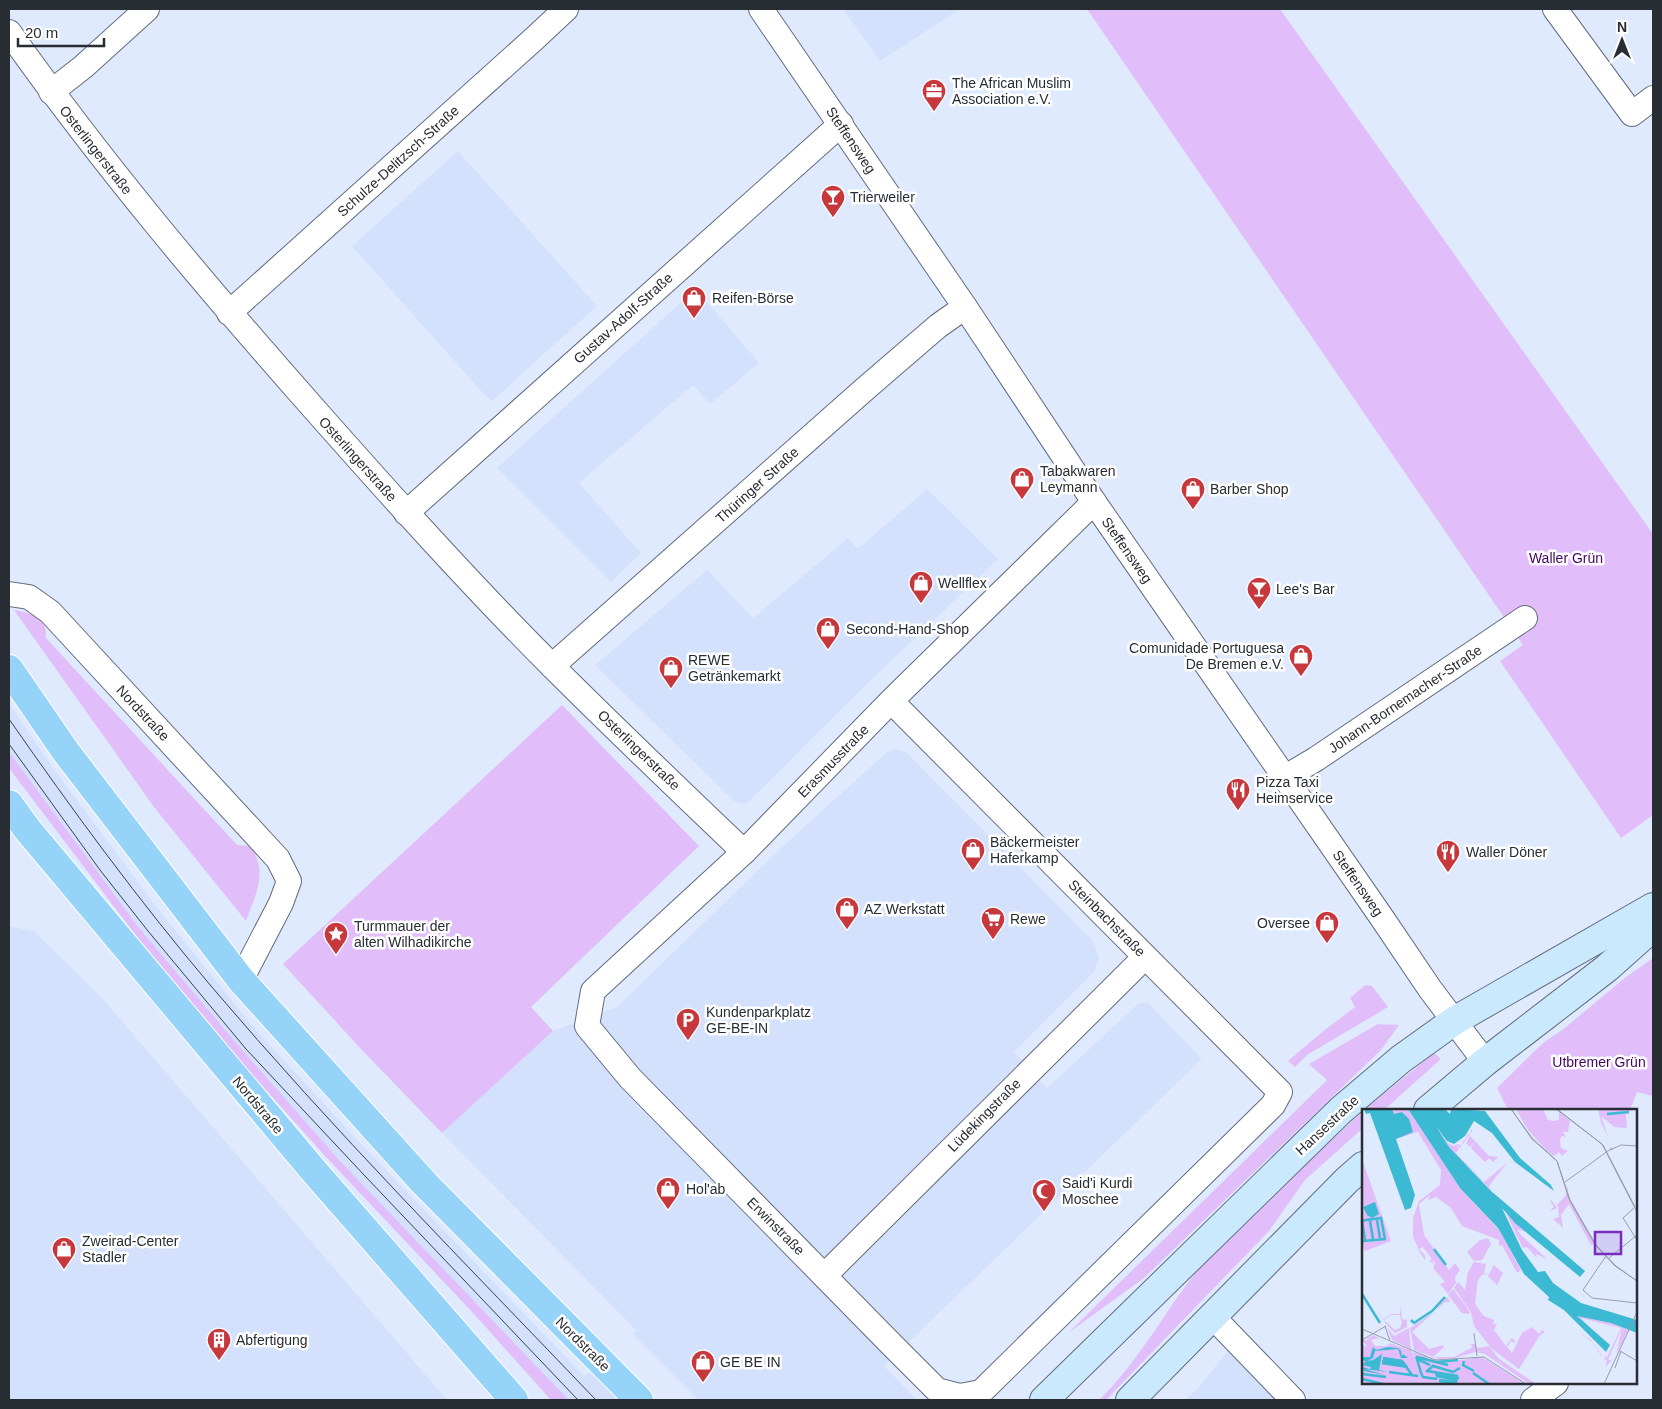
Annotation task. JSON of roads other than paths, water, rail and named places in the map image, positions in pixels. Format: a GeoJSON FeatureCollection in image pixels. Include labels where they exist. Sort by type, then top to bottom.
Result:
{"type":"FeatureCollection","features":[{"type":"Feature","properties":{"kind":"main road","name":"Nordstraße"},"geometry":{"type":"LineString","coordinates":[[9,669],[66,752],[241,980],[425,1184],[639,1400]]}},
{"type":"Feature","properties":{"kind":"main road","name":"Nordstraße"},"geometry":{"type":"LineString","coordinates":[[9,804],[26,829],[313,1170],[514,1400]]}},
{"type":"Feature","properties":{"kind":"main road","name":"Hansestraße"},"geometry":{"type":"LineString","coordinates":[[1044,1400],[1341,1110],[1401,1059],[1454,1021],[1653,906]]}},
{"type":"Feature","properties":{"kind":"main road"},"geometry":{"type":"LineString","coordinates":[[1429,1109],[1485,1062],[1607,968],[1653,926]]}},
{"type":"Feature","properties":{"kind":"main road"},"geometry":{"type":"LineString","coordinates":[[1130,1400],[1362,1167]]}},
{"type":"Feature","properties":{"kind":"street"},"geometry":{"type":"LineString","coordinates":[[51,92],[83,67],[147,9]]}},
{"type":"Feature","properties":{"kind":"street","name":"Schulze-Delitzsch-Straße"},"geometry":{"type":"LineString","coordinates":[[229,313],[566,9]]}},
{"type":"Feature","properties":{"kind":"street","name":"Steffensweg"},"geometry":{"type":"LineString","coordinates":[[761,9],[965,307],[1094,502],[1430,989],[1485,1062]]}},
{"type":"Feature","properties":{"kind":"street"},"geometry":{"type":"LineString","coordinates":[[1554,9],[1632,114],[1653,98]]}},
{"type":"Feature","properties":{"kind":"street","name":"Osterlingerstraße"},"geometry":{"type":"LineString","coordinates":[[9,32],[51,92],[98,153],[229,313],[406,513],[552,666],[744,852]]}},
{"type":"Feature","properties":{"kind":"street","name":"Gustav-Adolf-Straße"},"geometry":{"type":"LineString","coordinates":[[406,513],[841,124]]}},
{"type":"Feature","properties":{"kind":"street","name":"Thüringer Straße"},"geometry":{"type":"LineString","coordinates":[[552,666],[866,388],[938,326],[965,307]]}},
{"type":"Feature","properties":{"kind":"street","name":"Erasmusstraße"},"geometry":{"type":"LineString","coordinates":[[587,1026],[593,991],[744,852],[891,701],[1094,502]]}},
{"type":"Feature","properties":{"kind":"street","name":"Nordstraße"},"geometry":{"type":"LineString","coordinates":[[9,594],[28,597],[50,612],[278,859],[289,881],[281,903],[241,980]]}},
{"type":"Feature","properties":{"kind":"street","name":"Johann-Bornemacher-Straße"},"geometry":{"type":"LineString","coordinates":[[1284,778],[1316,759],[1525,618]]}},
{"type":"Feature","properties":{"kind":"street","name":"Steinbachstraße"},"geometry":{"type":"LineString","coordinates":[[891,701],[1280,1092],[1273,1106],[981,1392]]}},
{"type":"Feature","properties":{"kind":"street","name":"Lüdekingstraße"},"geometry":{"type":"LineString","coordinates":[[825,1275],[1145,956]]}},
{"type":"Feature","properties":{"kind":"street","name":"Erwinstraße"},"geometry":{"type":"LineString","coordinates":[[587,1026],[630,1078],[937,1390],[960,1396],[981,1392]]}},
{"type":"Feature","properties":{"kind":"street"},"geometry":{"type":"LineString","coordinates":[[1212,1316],[1292,1400]]}},
{"type":"Feature","properties":{"kind":"street"},"geometry":{"type":"LineString","coordinates":[[1532,1400],[1555,1384]]}},
{"type":"Feature","properties":{"kind":"tram line"},"geometry":{"type":"LineString","coordinates":[[9,719],[107,855],[158,921],[257,1040],[352,1144],[596,1400]]}},
{"type":"Feature","properties":{"kind":"tram line"},"geometry":{"type":"LineString","coordinates":[[9,744],[100,870],[246,1049],[578,1400]]}},
{"type":"Feature","properties":{"kind":"place","name":"The African Muslim Association e.V."},"geometry":{"type":"Point","coordinates":[934,112]}},
{"type":"Feature","properties":{"kind":"place","name":"Trierweiler"},"geometry":{"type":"Point","coordinates":[833,218]}},
{"type":"Feature","properties":{"kind":"place","name":"Reifen-Börse"},"geometry":{"type":"Point","coordinates":[694,319]}},
{"type":"Feature","properties":{"kind":"place","name":"Tabakwaren Leymann"},"geometry":{"type":"Point","coordinates":[1022,500]}},
{"type":"Feature","properties":{"kind":"place","name":"Barber Shop"},"geometry":{"type":"Point","coordinates":[1193,510]}},
{"type":"Feature","properties":{"kind":"place","name":"Wellflex"},"geometry":{"type":"Point","coordinates":[921,604]}},
{"type":"Feature","properties":{"kind":"place","name":"Lee's Bar"},"geometry":{"type":"Point","coordinates":[1259,610]}},
{"type":"Feature","properties":{"kind":"place","name":"Second-Hand-Shop"},"geometry":{"type":"Point","coordinates":[828,650]}},
{"type":"Feature","properties":{"kind":"place","name":"Comunidade Portuguesa De Bremen e.V."},"geometry":{"type":"Point","coordinates":[1301,677]}},
{"type":"Feature","properties":{"kind":"place","name":"REWE Getränkemarkt"},"geometry":{"type":"Point","coordinates":[671,689]}},
{"type":"Feature","properties":{"kind":"place","name":"Pizza Taxi Heimservice"},"geometry":{"type":"Point","coordinates":[1238,811]}},
{"type":"Feature","properties":{"kind":"place","name":"Bäckermeister Haferkamp"},"geometry":{"type":"Point","coordinates":[973,871]}},
{"type":"Feature","properties":{"kind":"place","name":"Waller Döner"},"geometry":{"type":"Point","coordinates":[1448,873]}},
{"type":"Feature","properties":{"kind":"place","name":"AZ Werkstatt"},"geometry":{"type":"Point","coordinates":[847,930]}},
{"type":"Feature","properties":{"kind":"place","name":"Rewe"},"geometry":{"type":"Point","coordinates":[993,940]}},
{"type":"Feature","properties":{"kind":"place","name":"Oversee"},"geometry":{"type":"Point","coordinates":[1327,944]}},
{"type":"Feature","properties":{"kind":"place","name":"Turmmauer der alten Wilhadikirche"},"geometry":{"type":"Point","coordinates":[336,955]}},
{"type":"Feature","properties":{"kind":"place","name":"Kundenparkplatz GE-BE-IN"},"geometry":{"type":"Point","coordinates":[688,1041]}},
{"type":"Feature","properties":{"kind":"place","name":"Hol'ab"},"geometry":{"type":"Point","coordinates":[668,1210]}},
{"type":"Feature","properties":{"kind":"place","name":"Said'i Kurdi Moschee"},"geometry":{"type":"Point","coordinates":[1044,1212]}},
{"type":"Feature","properties":{"kind":"place","name":"Zweirad-Center Stadler"},"geometry":{"type":"Point","coordinates":[64,1270]}},
{"type":"Feature","properties":{"kind":"place","name":"Abfertigung"},"geometry":{"type":"Point","coordinates":[219,1361]}},
{"type":"Feature","properties":{"kind":"place","name":"GE BE IN"},"geometry":{"type":"Point","coordinates":[703,1383]}},
{"type":"Feature","properties":{"kind":"park label","name":"Waller Grün"},"geometry":{"type":"Point","coordinates":[1566,558]}},
{"type":"Feature","properties":{"kind":"park label","name":"Utbremer Grün"},"geometry":{"type":"Point","coordinates":[1599,1062]}}]}
